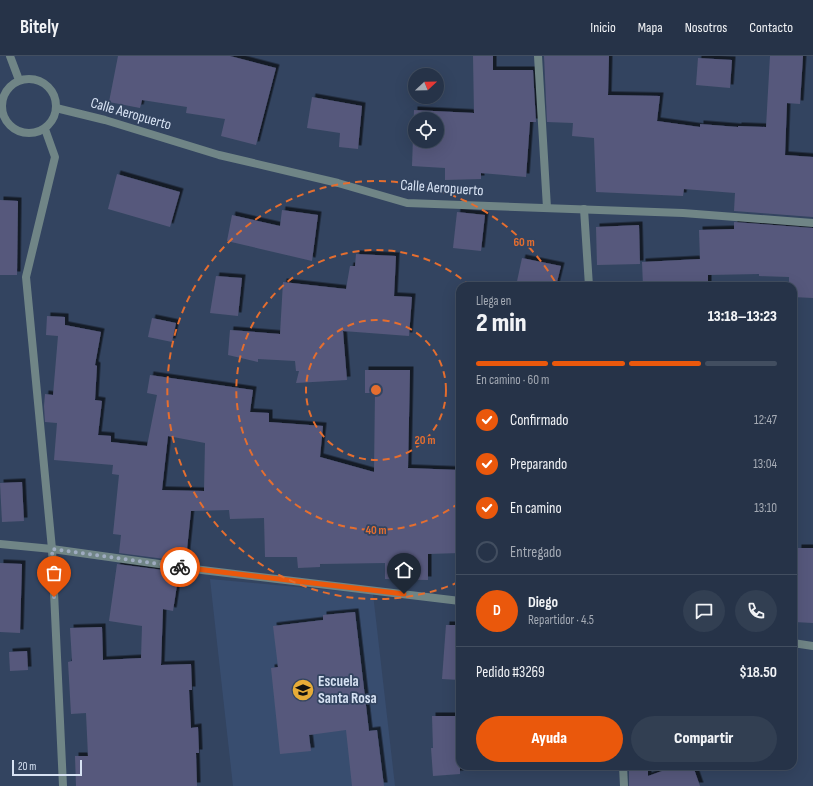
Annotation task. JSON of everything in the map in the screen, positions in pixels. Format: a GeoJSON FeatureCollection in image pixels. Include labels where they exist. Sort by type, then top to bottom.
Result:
{"type":"FeatureCollection","features":[{"type":"Feature","properties":{"kind":"street"},"geometry":{"type":"LineString","coordinates":[[10,56],[19,80]]}},
{"type":"Feature","properties":{"kind":"street"},"geometry":{"type":"LineString","coordinates":[[538,56],[547,208]]}},
{"type":"Feature","properties":{"kind":"street"},"geometry":{"type":"LineString","coordinates":[[33,78],[46,84],[54,95],[56,108],[53,120],[45,129],[34,133],[22,133],[12,128],[4,119],[1,107],[3,96],[9,86],[19,80],[33,78]]}},
{"type":"Feature","properties":{"kind":"street","name":"Calle Aeropuerto"},"geometry":{"type":"LineString","coordinates":[[56,108],[105,120],[219,154],[407,203],[683,213],[813,224]]}},
{"type":"Feature","properties":{"kind":"street"},"geometry":{"type":"LineString","coordinates":[[45,129],[55,157],[26,277],[52,549],[62,786]]}},
{"type":"Feature","properties":{"kind":"street"},"geometry":{"type":"LineString","coordinates":[[584,209],[589,282]]}},
{"type":"Feature","properties":{"kind":"street"},"geometry":{"type":"LineString","coordinates":[[0,544],[52,549],[202,570],[456,601]]}},
{"type":"Feature","properties":{"kind":"street"},"geometry":{"type":"LineString","coordinates":[[797,644],[813,646]]}},
{"type":"Feature","properties":{"kind":"street"},"geometry":{"type":"LineString","coordinates":[[623,770],[624,786]]}},
{"type":"Feature","properties":{"kind":"shaded area","name":"Escuela Santa Rosa"},"geometry":{"type":"Polygon","coordinates":[[[210,579],[373,594],[395,786],[233,786],[210,579]]]}},
{"type":"Feature","properties":{"kind":"building"},"geometry":{"type":"Polygon","coordinates":[[[118,56],[230,56],[276,68],[256,145],[221,136],[225,119],[186,113],[187,107],[142,100],[140,108],[109,102],[118,56]]]}},
{"type":"Feature","properties":{"kind":"building"},"geometry":{"type":"Polygon","coordinates":[[[473,56],[493,56],[493,70],[533,70],[536,122],[530,122],[526,177],[481,173],[481,179],[445,180],[445,168],[412,166],[413,148],[444,148],[444,112],[414,112],[414,110],[474,113],[473,56]]]}},
{"type":"Feature","properties":{"kind":"building"},"geometry":{"type":"Polygon","coordinates":[[[544,56],[609,56],[608,95],[660,96],[657,121],[700,127],[700,124],[738,127],[766,127],[770,56],[803,56],[800,104],[787,103],[785,155],[813,157],[813,217],[734,211],[735,193],[684,189],[683,196],[596,192],[594,138],[572,136],[573,123],[547,122],[544,56]]]}},
{"type":"Feature","properties":{"kind":"building"},"geometry":{"type":"Polygon","coordinates":[[[698,58],[732,60],[730,88],[696,85],[698,58]]]}},
{"type":"Feature","properties":{"kind":"building"},"geometry":{"type":"Polygon","coordinates":[[[312,97],[362,106],[358,149],[339,147],[340,133],[307,128],[312,97]]]}},
{"type":"Feature","properties":{"kind":"building"},"geometry":{"type":"Polygon","coordinates":[[[117,174],[180,192],[170,227],[108,209],[117,174]]]}},
{"type":"Feature","properties":{"kind":"building"},"geometry":{"type":"Polygon","coordinates":[[[0,200],[18,201],[17,275],[0,275],[0,200]]]}},
{"type":"Feature","properties":{"kind":"building"},"geometry":{"type":"Polygon","coordinates":[[[282,210],[318,215],[312,261],[227,241],[232,215],[280,226],[282,210]]]}},
{"type":"Feature","properties":{"kind":"building"},"geometry":{"type":"Polygon","coordinates":[[[457,212],[485,215],[481,251],[453,248],[457,212]]]}},
{"type":"Feature","properties":{"kind":"building"},"geometry":{"type":"Polygon","coordinates":[[[734,222],[813,228],[813,298],[797,297],[797,282],[789,282],[789,277],[759,276],[759,274],[708,275],[708,282],[643,282],[642,262],[700,259],[699,230],[734,229],[734,222]]]}},
{"type":"Feature","properties":{"kind":"building"},"geometry":{"type":"Polygon","coordinates":[[[639,225],[640,264],[597,265],[596,227],[639,225]]]}},
{"type":"Feature","properties":{"kind":"building"},"geometry":{"type":"Polygon","coordinates":[[[356,254],[396,256],[394,296],[412,297],[409,336],[343,331],[347,380],[296,383],[299,371],[296,371],[295,361],[258,359],[258,362],[228,355],[230,330],[280,334],[283,282],[346,289],[350,266],[355,266],[356,254]]]}},
{"type":"Feature","properties":{"kind":"building"},"geometry":{"type":"Polygon","coordinates":[[[522,258],[561,266],[557,282],[517,282],[522,258]]]}},
{"type":"Feature","properties":{"kind":"building"},"geometry":{"type":"Polygon","coordinates":[[[216,276],[242,278],[238,316],[210,313],[216,276]]]}},
{"type":"Feature","properties":{"kind":"building"},"geometry":{"type":"Polygon","coordinates":[[[47,316],[65,317],[65,325],[101,332],[95,365],[97,366],[95,400],[102,401],[98,435],[111,436],[111,442],[147,446],[157,395],[147,393],[150,375],[253,390],[250,412],[269,413],[269,422],[323,426],[320,457],[374,472],[375,393],[365,393],[365,370],[410,370],[408,468],[456,470],[456,553],[428,554],[428,580],[385,579],[385,563],[320,564],[320,567],[298,568],[297,557],[265,557],[264,518],[230,519],[229,510],[191,511],[186,559],[181,558],[180,561],[119,553],[121,535],[113,534],[119,475],[112,474],[113,465],[54,460],[57,423],[45,422],[44,406],[45,394],[53,395],[58,336],[46,335],[47,316]],[[168,436],[162,490],[204,491],[205,443],[168,436]]]}},
{"type":"Feature","properties":{"kind":"building"},"geometry":{"type":"Polygon","coordinates":[[[152,318],[176,323],[172,342],[148,337],[152,318]]]}},
{"type":"Feature","properties":{"kind":"building"},"geometry":{"type":"Polygon","coordinates":[[[22,482],[24,521],[2,522],[0,483],[22,482]]]}},
{"type":"Feature","properties":{"kind":"building"},"geometry":{"type":"Polygon","coordinates":[[[798,548],[813,548],[813,623],[797,622],[798,548]]]}},
{"type":"Feature","properties":{"kind":"building"},"geometry":{"type":"Polygon","coordinates":[[[0,563],[22,564],[20,633],[0,632],[0,563]]]}},
{"type":"Feature","properties":{"kind":"building"},"geometry":{"type":"Polygon","coordinates":[[[117,564],[179,572],[173,611],[163,609],[161,665],[191,664],[192,690],[189,690],[191,728],[198,727],[199,753],[196,753],[197,786],[76,786],[75,756],[88,756],[86,713],[71,714],[68,662],[72,661],[70,628],[102,627],[103,660],[141,658],[142,626],[109,621],[117,564]]]}},
{"type":"Feature","properties":{"kind":"building"},"geometry":{"type":"Polygon","coordinates":[[[355,612],[369,731],[377,730],[384,786],[352,786],[346,730],[309,735],[311,751],[280,754],[271,668],[278,667],[273,626],[323,620],[323,615],[355,612]]]}},
{"type":"Feature","properties":{"kind":"building"},"geometry":{"type":"Polygon","coordinates":[[[446,625],[456,625],[456,680],[442,679],[446,625]]]}},
{"type":"Feature","properties":{"kind":"building"},"geometry":{"type":"Polygon","coordinates":[[[27,651],[28,670],[10,671],[9,652],[27,651]]]}},
{"type":"Feature","properties":{"kind":"building"},"geometry":{"type":"Polygon","coordinates":[[[432,716],[456,716],[456,770],[460,770],[460,774],[433,776],[431,748],[433,748],[432,716]]]}},
{"type":"Feature","properties":{"kind":"building"},"geometry":{"type":"Polygon","coordinates":[[[629,770],[648,770],[648,776],[665,770],[694,770],[700,786],[629,786],[629,770]]]}},
{"type":"Feature","properties":{"kind":"way so far"},"geometry":{"type":"LineString","coordinates":[[54,597],[52,549],[180,567]]}},
{"type":"Feature","properties":{"kind":"place","name":"Escuela Santa Rosa"},"geometry":{"type":"Point","coordinates":[303,690]}},
{"type":"Feature","properties":{"kind":"route"},"geometry":{"type":"LineString","coordinates":[[180,567],[404,594]]}}]}
